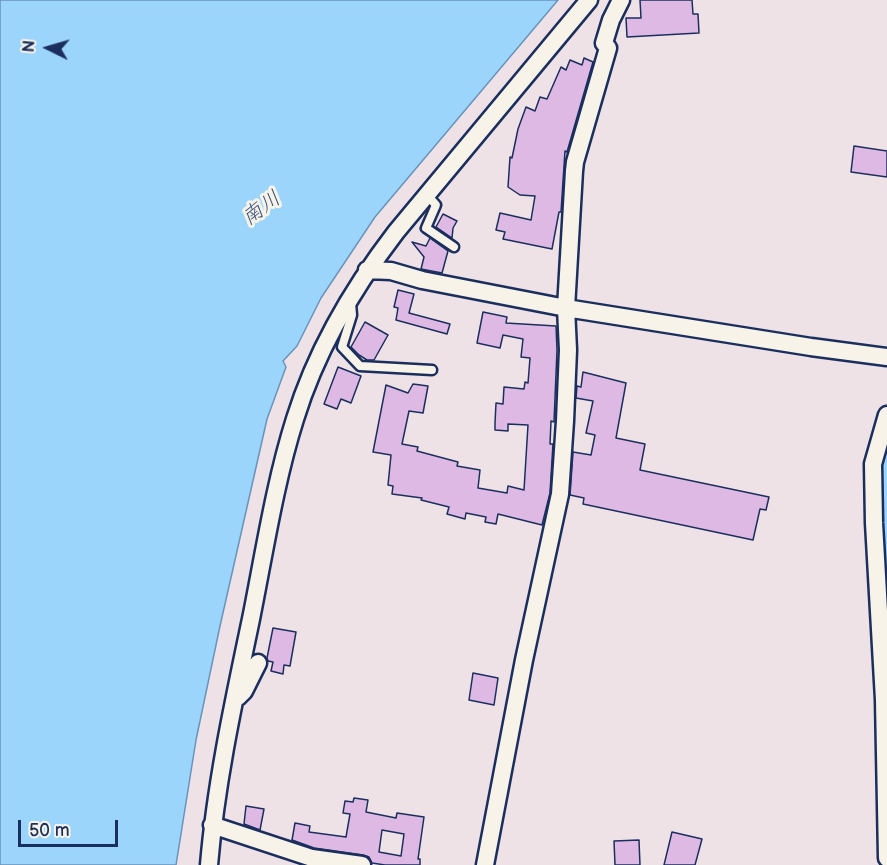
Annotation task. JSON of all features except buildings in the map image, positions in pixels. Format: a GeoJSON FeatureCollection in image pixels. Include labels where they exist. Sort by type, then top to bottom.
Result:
{"type":"FeatureCollection","features":[{"type":"Feature","properties":{"kind":"street"},"geometry":{"type":"LineString","coordinates":[[209,865],[212,825],[234,702],[291,434],[308,386],[333,331],[367,270],[589,0]]}},
{"type":"Feature","properties":{"kind":"street"},"geometry":{"type":"LineString","coordinates":[[485,865],[524,660],[560,494],[568,350],[566,308],[575,162],[608,48],[604,43],[611,20],[621,0]]}},
{"type":"Feature","properties":{"kind":"street"},"geometry":{"type":"LineString","coordinates":[[391,271],[396,232]]}},
{"type":"Feature","properties":{"kind":"street"},"geometry":{"type":"LineString","coordinates":[[367,270],[391,271],[422,280],[566,308],[887,357]]}},
{"type":"Feature","properties":{"kind":"street"},"geometry":{"type":"LineString","coordinates":[[887,415],[873,464],[884,700],[887,858]]}},
{"type":"Feature","properties":{"kind":"street"},"geometry":{"type":"LineString","coordinates":[[234,702],[244,691],[258,663]]}},
{"type":"Feature","properties":{"kind":"street"},"geometry":{"type":"LineString","coordinates":[[212,825],[311,861],[362,865]]}},
{"type":"Feature","properties":{"kind":"lane"},"geometry":{"type":"LineString","coordinates":[[427,195],[436,204],[426,228],[454,247]]}},
{"type":"Feature","properties":{"kind":"lane"},"geometry":{"type":"LineString","coordinates":[[350,299],[352,315],[342,347],[360,366],[432,370]]}},
{"type":"Feature","properties":{"kind":"water","name":"南川"},"geometry":{"type":"Polygon","coordinates":[[[0,0],[558,0],[375,217],[321,298],[297,346],[283,361],[286,367],[267,419],[220,626],[196,740],[176,865],[0,865],[0,0]]]}},
{"type":"Feature","properties":{"kind":"waterway"},"geometry":{"type":"LineString","coordinates":[[887,445],[882,459],[887,584]]}}]}
